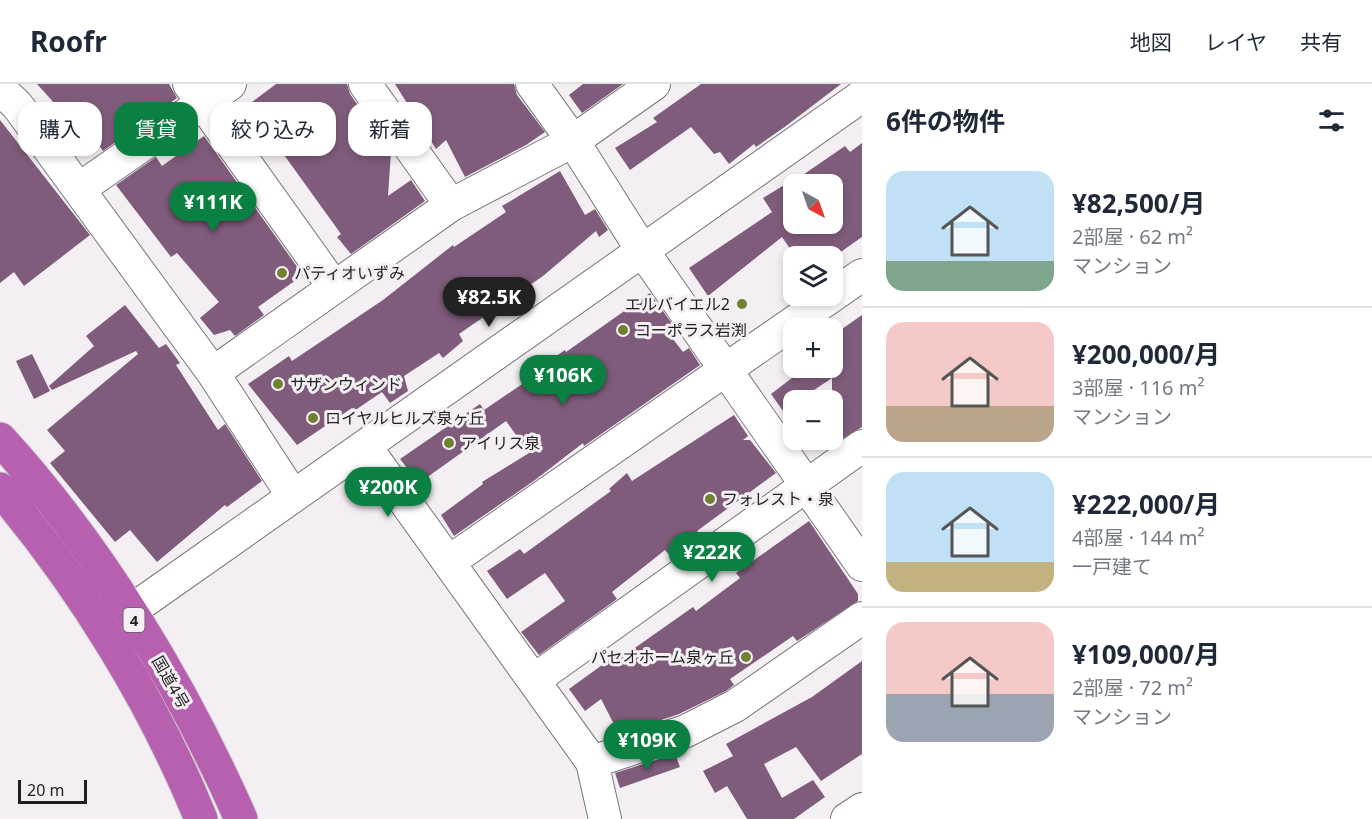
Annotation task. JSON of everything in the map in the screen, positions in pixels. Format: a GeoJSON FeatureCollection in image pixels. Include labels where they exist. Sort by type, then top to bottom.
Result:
{"type":"FeatureCollection","features":[{"type":"Feature","properties":{"kind":"highway","name":"国道4号"},"geometry":{"type":"LineString","coordinates":[[0,439],[63,514],[129,612],[190,714],[241,819]]}},
{"type":"Feature","properties":{"kind":"highway","name":"国道4号"},"geometry":{"type":"LineString","coordinates":[[0,489],[77,590],[146,703],[201,819]]}},
{"type":"Feature","properties":{"kind":"street"},"geometry":{"type":"LineString","coordinates":[[79,189],[196,93],[230,84]]}},
{"type":"Feature","properties":{"kind":"street"},"geometry":{"type":"LineString","coordinates":[[365,84],[452,205]]}},
{"type":"Feature","properties":{"kind":"street"},"geometry":{"type":"LineString","coordinates":[[532,84],[573,141],[642,250],[862,565]]}},
{"type":"Feature","properties":{"kind":"street"},"geometry":{"type":"LineString","coordinates":[[213,373],[452,205],[573,141],[654,84]]}},
{"type":"Feature","properties":{"kind":"street"},"geometry":{"type":"LineString","coordinates":[[0,89],[17,105],[213,373],[293,496]]}},
{"type":"Feature","properties":{"kind":"street"},"geometry":{"type":"LineString","coordinates":[[196,93],[334,287]]}},
{"type":"Feature","properties":{"kind":"street"},"geometry":{"type":"LineString","coordinates":[[129,612],[862,96]]}},
{"type":"Feature","properties":{"kind":"street"},"geometry":{"type":"LineString","coordinates":[[450,561],[862,275]]}},
{"type":"Feature","properties":{"kind":"street"},"geometry":{"type":"LineString","coordinates":[[365,446],[450,561],[592,762],[605,819]]}},
{"type":"Feature","properties":{"kind":"street"},"geometry":{"type":"LineString","coordinates":[[534,680],[862,446]]}},
{"type":"Feature","properties":{"kind":"street"},"geometry":{"type":"LineString","coordinates":[[592,762],[686,731],[735,706],[862,618]]}},
{"type":"Feature","properties":{"kind":"street"},"geometry":{"type":"LineString","coordinates":[[847,819],[862,809]]}},
{"type":"Feature","properties":{"kind":"building"},"geometry":{"type":"Polygon","coordinates":[[[37,84],[169,84],[177,98],[171,102],[114,102],[114,143],[103,151],[102,102],[53,102],[37,84]]]}},
{"type":"Feature","properties":{"kind":"building"},"geometry":{"type":"Polygon","coordinates":[[[276,84],[347,84],[356,102],[348,102],[348,156],[391,156],[388,196],[411,180],[425,201],[351,254],[337,237],[341,234],[285,156],[336,156],[336,102],[252,102],[276,84]]]}},
{"type":"Feature","properties":{"kind":"building"},"geometry":{"type":"Polygon","coordinates":[[[395,84],[514,84],[517,95],[545,132],[526,145],[465,177],[446,140],[436,149],[432,143],[432,102],[406,102],[395,84]]]}},
{"type":"Feature","properties":{"kind":"building"},"geometry":{"type":"Polygon","coordinates":[[[583,84],[623,84],[582,113],[569,95],[583,84]]]}},
{"type":"Feature","properties":{"kind":"building"},"geometry":{"type":"Polygon","coordinates":[[[701,84],[841,84],[786,126],[756,147],[754,144],[729,164],[720,152],[714,154],[691,127],[630,170],[615,148],[657,122],[653,118],[701,84]]]}},
{"type":"Feature","properties":{"kind":"building"},"geometry":{"type":"Polygon","coordinates":[[[0,120],[18,143],[18,156],[28,156],[90,235],[24,286],[14,272],[0,283],[0,120]]]}},
{"type":"Feature","properties":{"kind":"building"},"geometry":{"type":"Polygon","coordinates":[[[204,136],[210,144],[210,156],[218,156],[303,275],[258,307],[264,315],[235,336],[230,330],[214,335],[200,318],[219,302],[177,253],[171,257],[116,185],[156,157],[162,166],[176,156],[198,156],[198,140],[204,136]]]}},
{"type":"Feature","properties":{"kind":"building"},"geometry":{"type":"Polygon","coordinates":[[[862,143],[862,237],[843,250],[843,246],[788,246],[782,237],[708,296],[689,268],[772,212],[763,198],[783,186],[783,234],[843,234],[843,174],[804,174],[845,146],[850,152],[862,143]]]}},
{"type":"Feature","properties":{"kind":"building"},"geometry":{"type":"Polygon","coordinates":[[[560,171],[585,215],[595,209],[608,230],[599,237],[596,231],[543,276],[459,334],[463,341],[443,358],[439,353],[404,376],[408,391],[390,403],[382,392],[354,411],[352,408],[297,445],[248,384],[289,356],[292,361],[383,300],[453,245],[454,247],[506,212],[502,206],[560,171]]]}},
{"type":"Feature","properties":{"kind":"building"},"geometry":{"type":"Polygon","coordinates":[[[650,293],[673,325],[666,330],[683,352],[689,348],[700,365],[584,446],[583,443],[535,480],[454,536],[441,515],[483,484],[482,482],[529,453],[506,421],[419,483],[400,459],[480,404],[484,410],[534,376],[532,373],[650,293]]]}},
{"type":"Feature","properties":{"kind":"building"},"geometry":{"type":"Polygon","coordinates":[[[125,305],[159,348],[166,344],[180,363],[176,365],[218,430],[225,424],[262,481],[227,507],[225,505],[157,562],[130,530],[115,542],[50,463],[65,451],[47,430],[138,354],[136,351],[52,390],[49,386],[94,346],[86,336],[125,305]]]}},
{"type":"Feature","properties":{"kind":"building"},"geometry":{"type":"Polygon","coordinates":[[[862,315],[862,427],[843,438],[843,390],[832,390],[832,378],[843,378],[843,328],[862,315]]]}},
{"type":"Feature","properties":{"kind":"building"},"geometry":{"type":"Polygon","coordinates":[[[32,354],[50,391],[34,399],[16,361],[32,354]]]}},
{"type":"Feature","properties":{"kind":"building"},"geometry":{"type":"Polygon","coordinates":[[[792,378],[832,378],[814,390],[783,390],[783,411],[771,394],[792,378]]]}},
{"type":"Feature","properties":{"kind":"building"},"geometry":{"type":"Polygon","coordinates":[[[734,415],[748,436],[743,440],[750,440],[776,473],[697,531],[702,538],[673,559],[665,550],[612,592],[617,599],[539,655],[521,632],[565,601],[545,573],[507,599],[487,571],[520,549],[524,554],[611,491],[609,489],[627,473],[632,481],[734,415]]]}},
{"type":"Feature","properties":{"kind":"building"},"geometry":{"type":"Polygon","coordinates":[[[809,521],[858,594],[858,601],[797,641],[793,636],[730,679],[734,685],[726,691],[679,714],[619,734],[601,699],[585,711],[569,689],[609,660],[612,664],[693,607],[696,611],[740,578],[736,573],[809,521]]]}},
{"type":"Feature","properties":{"kind":"building"},"geometry":{"type":"Polygon","coordinates":[[[862,661],[862,754],[821,781],[796,747],[764,764],[782,798],[813,780],[825,797],[794,819],[747,819],[727,786],[715,793],[703,771],[733,756],[726,744],[812,697],[862,661]]]}},
{"type":"Feature","properties":{"kind":"building"},"geometry":{"type":"Polygon","coordinates":[[[675,754],[680,767],[620,788],[615,773],[675,754]]]}},
{"type":"Feature","properties":{"kind":"place","name":"パティオいずみ"},"geometry":{"type":"Point","coordinates":[282,273]}},
{"type":"Feature","properties":{"kind":"place","name":"エルバイエル2"},"geometry":{"type":"Point","coordinates":[742,304]}},
{"type":"Feature","properties":{"kind":"place","name":"コーポラス岩渕"},"geometry":{"type":"Point","coordinates":[623,330]}},
{"type":"Feature","properties":{"kind":"place","name":"サザンウィンド"},"geometry":{"type":"Point","coordinates":[278,384]}},
{"type":"Feature","properties":{"kind":"place","name":"ロイヤルヒルズ泉ヶ丘"},"geometry":{"type":"Point","coordinates":[313,418]}},
{"type":"Feature","properties":{"kind":"place","name":"アイリス泉"},"geometry":{"type":"Point","coordinates":[449,443]}},
{"type":"Feature","properties":{"kind":"place","name":"フォレスト・泉"},"geometry":{"type":"Point","coordinates":[710,499]}},
{"type":"Feature","properties":{"kind":"place","name":"パセオホーム泉ヶ丘"},"geometry":{"type":"Point","coordinates":[746,657]}}]}
